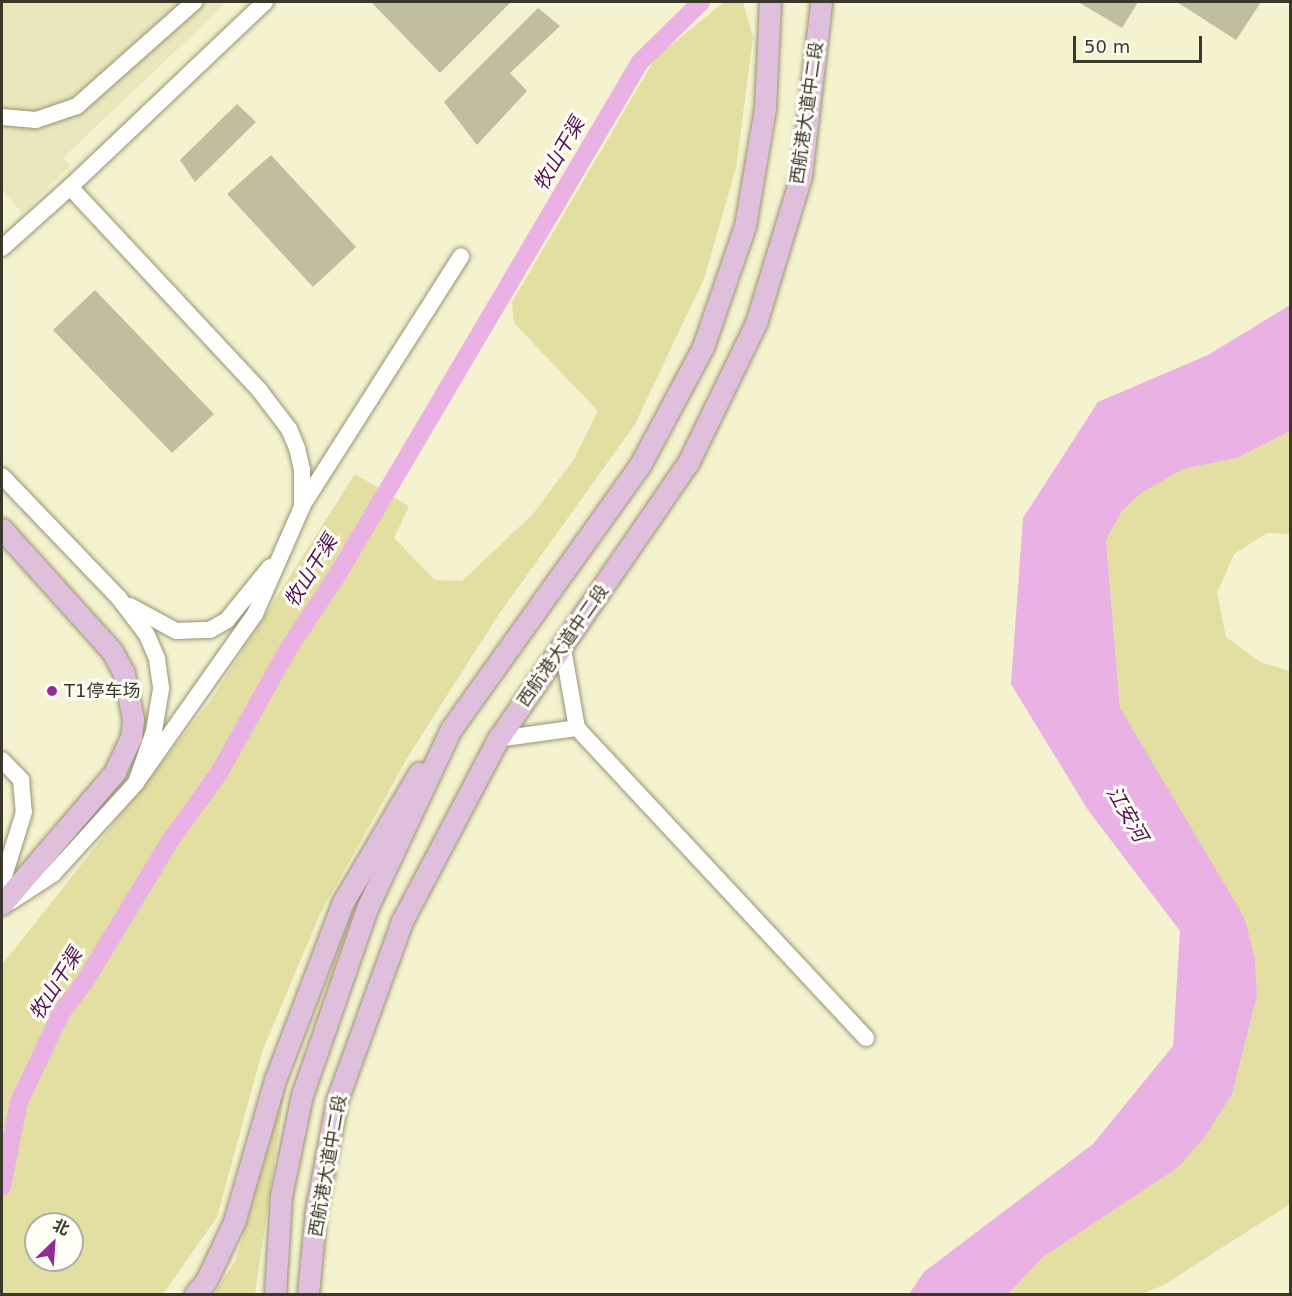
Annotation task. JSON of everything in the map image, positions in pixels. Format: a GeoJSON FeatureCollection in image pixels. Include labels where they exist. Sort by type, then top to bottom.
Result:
{"type":"FeatureCollection","features":[{"type":"Feature","properties":{"kind":"main road","name":"西航港大道中二段"},"geometry":{"type":"LineString","coordinates":[[274,1294],[281,1196],[302,1095],[368,906],[451,729],[640,465],[703,347],[745,226],[765,108],[770,2]]}},
{"type":"Feature","properties":{"kind":"main road","name":"西航港大道中二段"},"geometry":{"type":"LineString","coordinates":[[308,1294],[316,1210],[337,1100],[402,921],[498,739],[688,463],[756,323],[801,176],[820,2]]}},
{"type":"Feature","properties":{"kind":"main road"},"geometry":{"type":"LineString","coordinates":[[2,529],[102,638],[120,663],[132,704],[133,729],[115,772],[2,906]]}},
{"type":"Feature","properties":{"kind":"main road"},"geometry":{"type":"LineString","coordinates":[[195,1294],[206,1281],[234,1222],[275,1080],[343,902],[398,803],[451,729]]}},
{"type":"Feature","properties":{"kind":"street"},"geometry":{"type":"LineString","coordinates":[[2,117],[36,120],[76,106],[194,2]]}},
{"type":"Feature","properties":{"kind":"street"},"geometry":{"type":"LineString","coordinates":[[2,248],[70,187],[265,2]]}},
{"type":"Feature","properties":{"kind":"street"},"geometry":{"type":"LineString","coordinates":[[70,187],[279,414],[289,429],[302,469],[302,507]]}},
{"type":"Feature","properties":{"kind":"street"},"geometry":{"type":"LineString","coordinates":[[2,906],[53,874],[135,783],[255,614],[302,507],[461,256]]}},
{"type":"Feature","properties":{"kind":"street"},"geometry":{"type":"LineString","coordinates":[[2,476],[119,598],[147,635],[161,675],[154,731],[135,783]]}},
{"type":"Feature","properties":{"kind":"street"},"geometry":{"type":"LineString","coordinates":[[119,598],[176,631],[210,630],[228,620],[284,550]]}},
{"type":"Feature","properties":{"kind":"street"},"geometry":{"type":"LineString","coordinates":[[562,644],[577,728],[866,1038]]}},
{"type":"Feature","properties":{"kind":"street"},"geometry":{"type":"LineString","coordinates":[[498,739],[577,728]]}},
{"type":"Feature","properties":{"kind":"street"},"geometry":{"type":"LineString","coordinates":[[2,760],[21,780],[24,812],[3,880]]}},
{"type":"Feature","properties":{"kind":"street"},"geometry":{"type":"LineString","coordinates":[[2,852],[3,880]]}},
{"type":"Feature","properties":{"kind":"shaded area"},"geometry":{"type":"Polygon","coordinates":[[[2,2],[227,2],[63,158],[71,165],[22,213],[2,189],[2,2]]]}},
{"type":"Feature","properties":{"kind":"shaded area"},"geometry":{"type":"Polygon","coordinates":[[[724,2],[743,2],[753,37],[736,168],[704,279],[635,424],[497,617],[409,755],[320,914],[262,1052],[217,1217],[163,1294],[2,1294],[2,965],[211,700],[355,474],[409,506],[394,538],[435,580],[462,581],[533,514],[574,459],[598,411],[514,323],[512,302],[656,57],[724,2]]]}},
{"type":"Feature","properties":{"kind":"shaded area"},"geometry":{"type":"Polygon","coordinates":[[[1290,431],[1290,534],[1267,533],[1234,554],[1217,593],[1226,637],[1260,662],[1290,671],[1290,1204],[1164,1285],[1142,1294],[1008,1294],[1043,1257],[1232,1093],[1257,996],[1255,958],[1120,708],[1106,540],[1122,511],[1140,493],[1183,469],[1237,458],[1290,431]]]}},
{"type":"Feature","properties":{"kind":"shaded area"},"geometry":{"type":"Polygon","coordinates":[[[286,1084],[255,1294],[214,1294],[236,1260],[286,1084]]]}},
{"type":"Feature","properties":{"kind":"water","name":"江安河"},"geometry":{"type":"Polygon","coordinates":[[[1290,305],[1290,431],[1237,458],[1183,469],[1141,493],[1122,511],[1106,540],[1120,708],[1244,917],[1255,958],[1257,996],[1232,1094],[1204,1138],[1177,1168],[1043,1257],[1008,1294],[909,1294],[924,1272],[1093,1144],[1173,1046],[1180,931],[1088,810],[1011,684],[1023,518],[1098,402],[1208,355],[1290,305]]]}},
{"type":"Feature","properties":{"kind":"building"},"geometry":{"type":"Polygon","coordinates":[[[371,2],[511,2],[440,73],[371,2]]]}},
{"type":"Feature","properties":{"kind":"building"},"geometry":{"type":"Polygon","coordinates":[[[1078,2],[1138,2],[1122,28],[1078,2]]]}},
{"type":"Feature","properties":{"kind":"building"},"geometry":{"type":"Polygon","coordinates":[[[1177,2],[1261,2],[1236,40],[1177,2]]]}},
{"type":"Feature","properties":{"kind":"building"},"geometry":{"type":"Polygon","coordinates":[[[538,8],[560,26],[510,73],[527,91],[477,145],[444,102],[538,8]]]}},
{"type":"Feature","properties":{"kind":"building"},"geometry":{"type":"Polygon","coordinates":[[[237,104],[256,122],[195,182],[180,160],[237,104]]]}},
{"type":"Feature","properties":{"kind":"building"},"geometry":{"type":"Polygon","coordinates":[[[271,155],[356,247],[313,287],[227,194],[271,155]]]}},
{"type":"Feature","properties":{"kind":"building"},"geometry":{"type":"Polygon","coordinates":[[[95,290],[214,414],[172,453],[53,330],[95,290]]]}},
{"type":"Feature","properties":{"kind":"waterway","name":"牧山干渠"},"geometry":{"type":"LineString","coordinates":[[2,1187],[19,1102],[61,1013],[84,983],[170,841],[219,773],[289,648],[338,574],[640,62],[701,2]]}},
{"type":"Feature","properties":{"kind":"place","name":"T1停车场"},"geometry":{"type":"Point","coordinates":[52,691]}}]}
